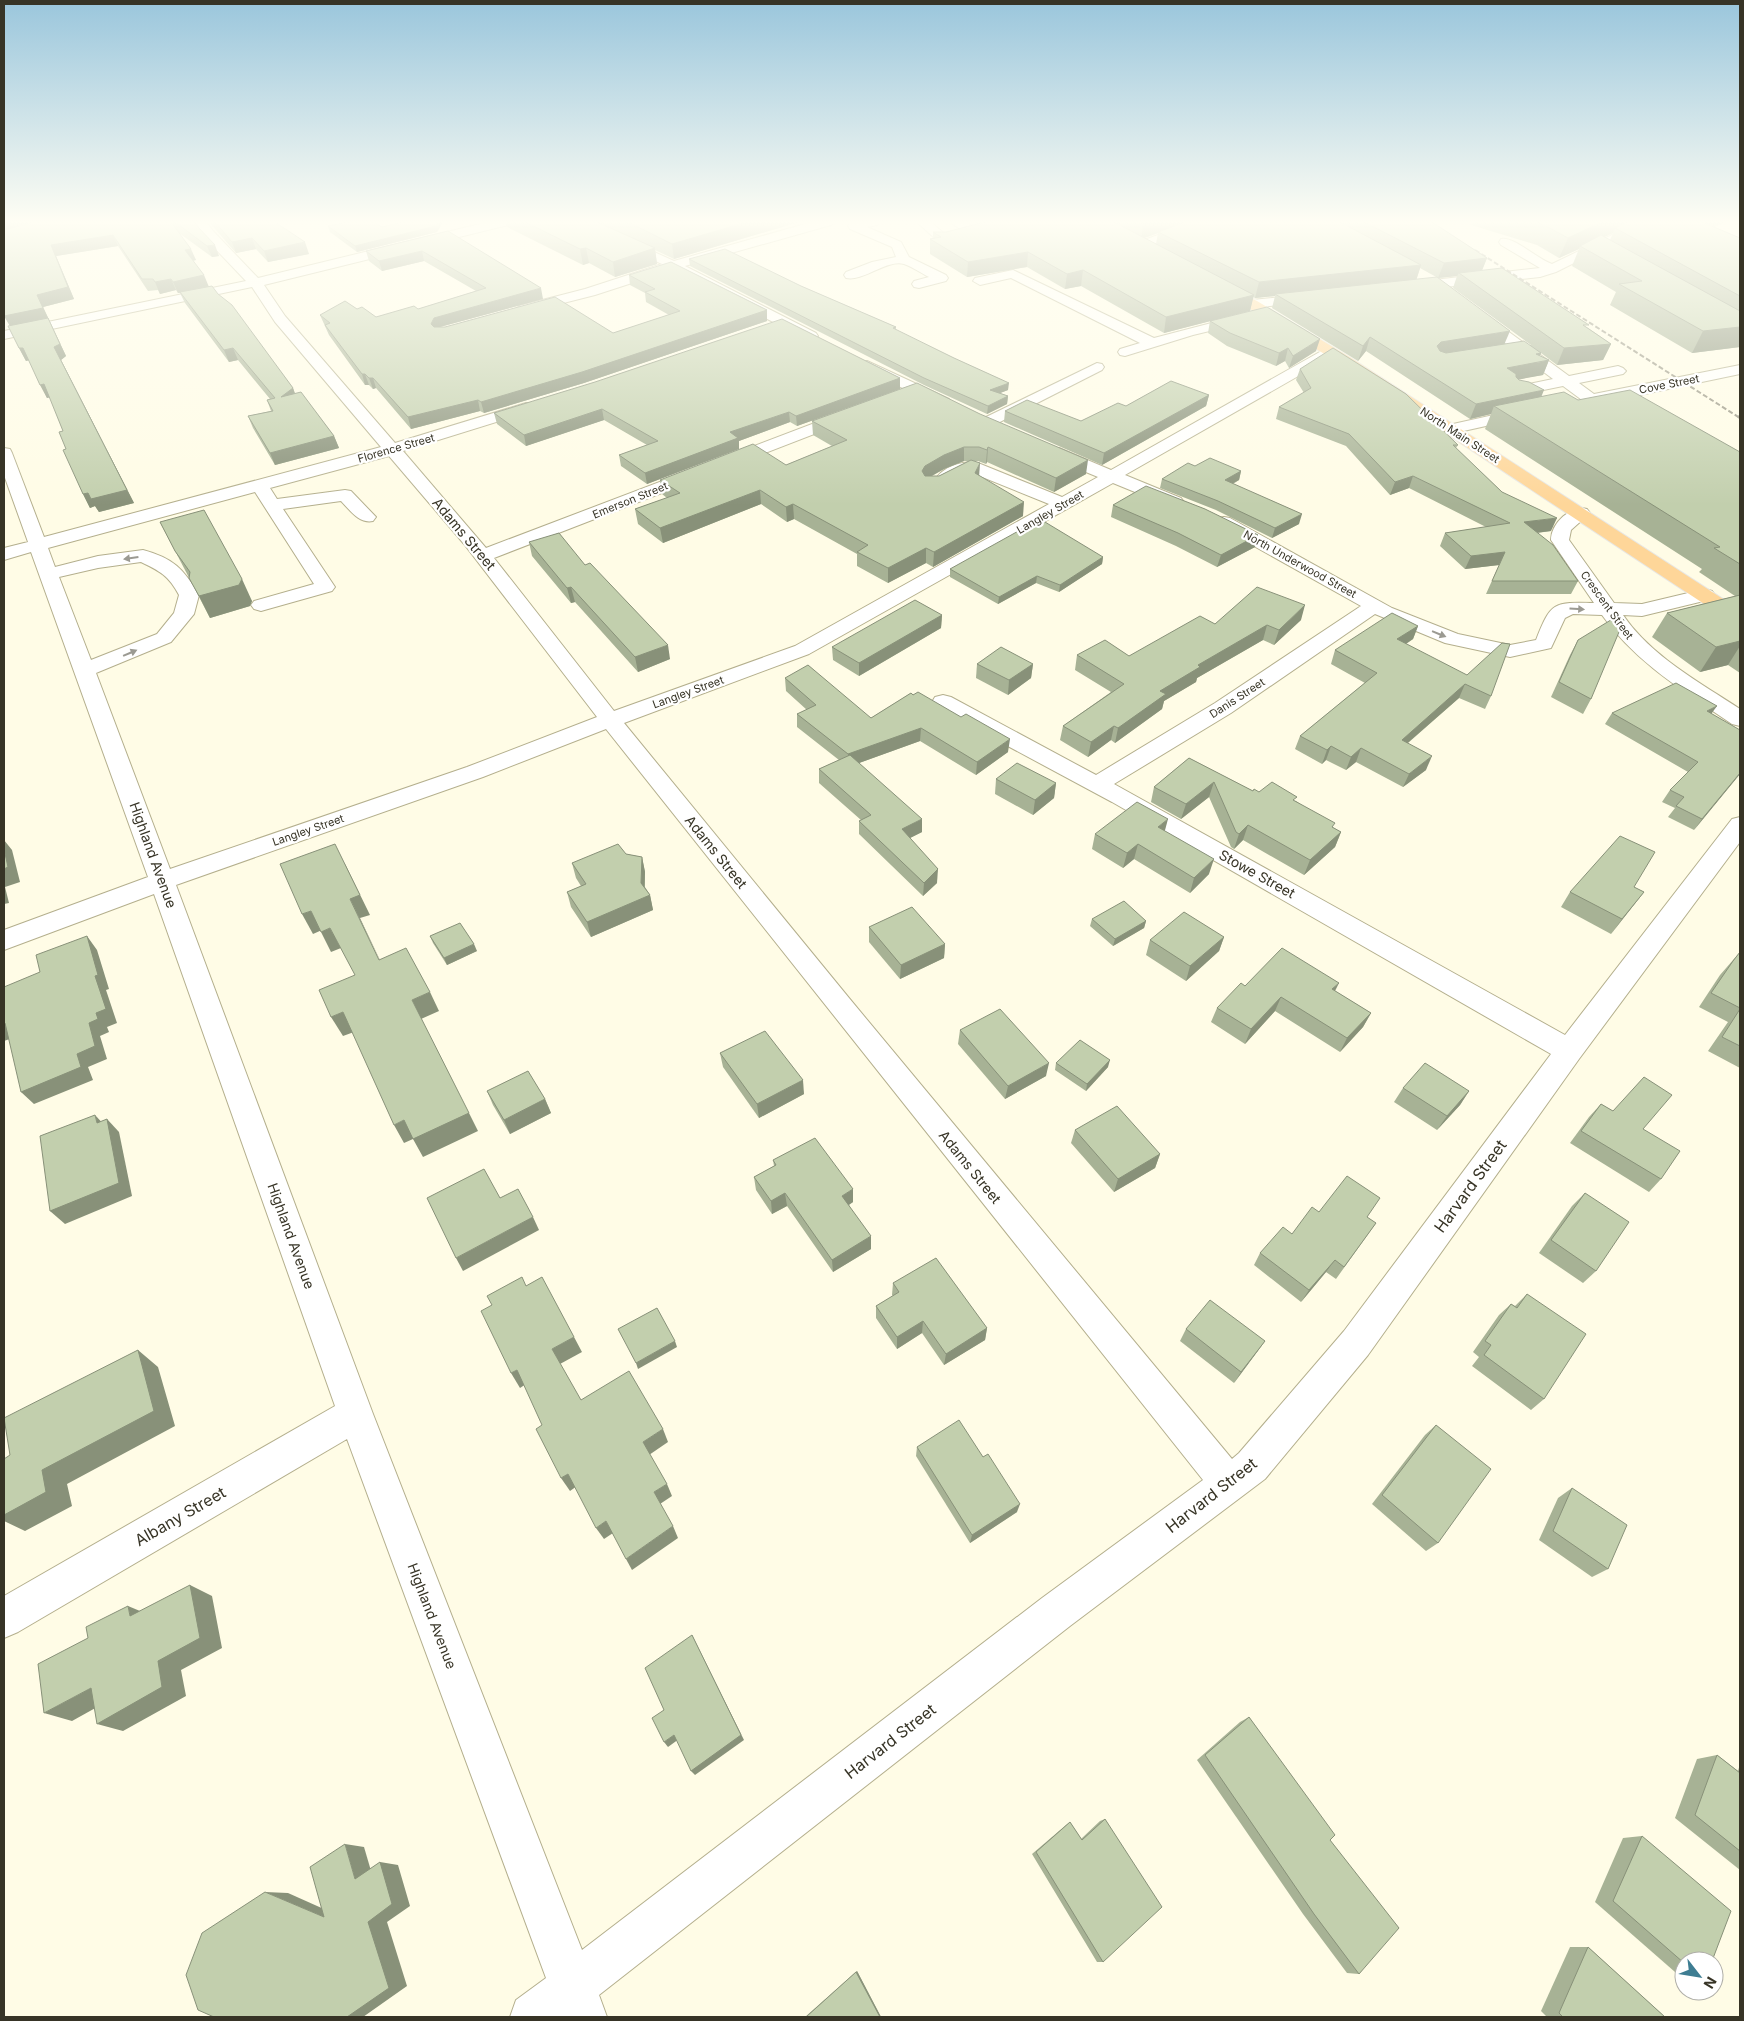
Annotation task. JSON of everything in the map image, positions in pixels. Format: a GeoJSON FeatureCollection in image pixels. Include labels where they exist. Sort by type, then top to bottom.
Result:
{"type":"FeatureCollection","features":[{"type":"Feature","properties":{"kind":"main road","name":"North Main Street"},"geometry":{"type":"LineString","coordinates":[[1272,316],[1330,351],[1581,513],[1740,619]]}},
{"type":"Feature","properties":{"kind":"street"},"geometry":{"type":"LineString","coordinates":[[4,335],[95,316]]}},
{"type":"Feature","properties":{"kind":"street","name":"Adams Street"},"geometry":{"type":"LineString","coordinates":[[278,316],[482,556],[610,720],[839,1005],[1229,1484]]}},
{"type":"Feature","properties":{"kind":"street"},"geometry":{"type":"LineString","coordinates":[[772,316],[825,344]]}},
{"type":"Feature","properties":{"kind":"street"},"geometry":{"type":"LineString","coordinates":[[1097,316],[1152,344]]}},
{"type":"Feature","properties":{"kind":"street"},"geometry":{"type":"LineString","coordinates":[[1125,352],[1188,332],[1252,316]]}},
{"type":"Feature","properties":{"kind":"street"},"geometry":{"type":"LineString","coordinates":[[1477,316],[1592,400]]}},
{"type":"Feature","properties":{"kind":"street"},"geometry":{"type":"LineString","coordinates":[[767,328],[783,322]]}},
{"type":"Feature","properties":{"kind":"street"},"geometry":{"type":"LineString","coordinates":[[1503,351],[1521,348]]}},
{"type":"Feature","properties":{"kind":"street","name":"Langley Street"},"geometry":{"type":"LineString","coordinates":[[4,940],[162,881],[474,772],[802,650],[1290,377],[1330,351]]}},
{"type":"Feature","properties":{"kind":"street"},"geometry":{"type":"LineString","coordinates":[[850,356],[952,407]]}},
{"type":"Feature","properties":{"kind":"street"},"geometry":{"type":"LineString","coordinates":[[986,423],[1097,367]]}},
{"type":"Feature","properties":{"kind":"street","name":"Cove Street"},"geometry":{"type":"LineString","coordinates":[[1573,404],[1740,370]]}},
{"type":"Feature","properties":{"kind":"street"},"geometry":{"type":"LineString","coordinates":[[1519,390],[1618,371]]}},
{"type":"Feature","properties":{"kind":"street"},"geometry":{"type":"LineString","coordinates":[[900,396],[918,390]]}},
{"type":"Feature","properties":{"kind":"street","name":"Florence Street"},"geometry":{"type":"LineString","coordinates":[[4,554],[392,450],[548,401]]}},
{"type":"Feature","properties":{"kind":"street"},"geometry":{"type":"LineString","coordinates":[[1450,429],[1544,409]]}},
{"type":"Feature","properties":{"kind":"street","name":"Emerson Street"},"geometry":{"type":"LineString","coordinates":[[482,556],[858,412]]}},
{"type":"Feature","properties":{"kind":"street"},"geometry":{"type":"LineString","coordinates":[[969,415],[1007,432]]}},
{"type":"Feature","properties":{"kind":"street","name":"North Underwood Street"},"geometry":{"type":"LineString","coordinates":[[1042,447],[1200,512],[1252,536],[1385,612],[1452,639],[1510,651],[1544,644],[1556,615],[1569,608],[1610,610]]}},
{"type":"Feature","properties":{"kind":"street","name":"Highland Avenue"},"geometry":{"type":"LineString","coordinates":[[4,452],[355,1414],[579,2002]]}},
{"type":"Feature","properties":{"kind":"street"},"geometry":{"type":"LineString","coordinates":[[932,485],[963,468],[972,467],[1065,504]]}},
{"type":"Feature","properties":{"kind":"street"},"geometry":{"type":"LineString","coordinates":[[260,486],[325,587],[261,605]]}},
{"type":"Feature","properties":{"kind":"street"},"geometry":{"type":"LineString","coordinates":[[272,504],[345,495],[367,517]]}},
{"type":"Feature","properties":{"kind":"street","name":"Crescent Street"},"geometry":{"type":"LineString","coordinates":[[1581,513],[1568,521],[1559,536],[1560,540],[1639,648],[1686,683],[1740,719]]}},
{"type":"Feature","properties":{"kind":"street"},"geometry":{"type":"LineString","coordinates":[[49,574],[98,562],[143,556],[165,566],[179,577],[189,595],[184,614],[164,638],[85,670]]}},
{"type":"Feature","properties":{"kind":"street"},"geometry":{"type":"LineString","coordinates":[[1610,610],[1642,610],[1706,595]]}},
{"type":"Feature","properties":{"kind":"street","name":"Danis Street"},"geometry":{"type":"LineString","coordinates":[[1096,785],[1223,708],[1374,606]]}},
{"type":"Feature","properties":{"kind":"street","name":"Stowe Street"},"geometry":{"type":"LineString","coordinates":[[943,702],[1096,785],[1569,1051]]}},
{"type":"Feature","properties":{"kind":"street","name":"Harvard Street"},"geometry":{"type":"LineString","coordinates":[[533,2017],[579,2002],[1056,1612],[1252,1466],[1356,1343],[1569,1051],[1740,826]]}},
{"type":"Feature","properties":{"kind":"street","name":"Albany Street"},"geometry":{"type":"LineString","coordinates":[[4,1618],[355,1414]]}},
{"type":"Feature","properties":{"kind":"building"},"geometry":{"type":"Polygon","coordinates":[[[198,316],[240,316],[293,388],[281,397],[301,392],[334,436],[270,453],[248,416],[273,411],[267,400],[275,398],[233,348],[224,350],[198,316]]]}},
{"type":"Feature","properties":{"kind":"building"},"geometry":{"type":"Polygon","coordinates":[[[322,316],[440,316],[434,318],[431,324],[434,327],[445,327],[484,316],[586,316],[613,333],[664,316],[748,316],[582,372],[481,402],[478,400],[408,417],[373,378],[362,374],[325,325],[330,323],[322,316]]]}},
{"type":"Feature","properties":{"kind":"building"},"geometry":{"type":"Polygon","coordinates":[[[802,316],[871,316],[1009,383],[990,390],[1008,396],[988,406],[924,378],[802,316]]]}},
{"type":"Feature","properties":{"kind":"building"},"geometry":{"type":"Polygon","coordinates":[[[1229,316],[1282,316],[1320,339],[1293,356],[1288,348],[1279,353],[1230,333],[1210,321],[1229,316]]]}},
{"type":"Feature","properties":{"kind":"building"},"geometry":{"type":"Polygon","coordinates":[[[1313,316],[1490,316],[1510,331],[1441,342],[1437,346],[1440,351],[1446,353],[1524,341],[1541,353],[1536,354],[1549,360],[1507,368],[1516,374],[1519,380],[1529,382],[1544,390],[1476,404],[1370,337],[1363,346],[1313,316]]]}},
{"type":"Feature","properties":{"kind":"building"},"geometry":{"type":"Polygon","coordinates":[[[1520,316],[1576,316],[1589,325],[1583,325],[1611,344],[1564,348],[1520,316]]]}},
{"type":"Feature","properties":{"kind":"building"},"geometry":{"type":"Polygon","coordinates":[[[1677,316],[1740,316],[1740,327],[1703,331],[1677,316]]]}},
{"type":"Feature","properties":{"kind":"building"},"geometry":{"type":"Polygon","coordinates":[[[48,318],[60,344],[54,347],[127,490],[91,499],[88,493],[83,494],[63,450],[66,449],[59,432],[63,431],[44,384],[40,385],[23,348],[19,348],[8,326],[48,318]]]}},
{"type":"Feature","properties":{"kind":"building"},"geometry":{"type":"Polygon","coordinates":[[[782,319],[900,378],[796,416],[789,412],[730,432],[738,438],[645,473],[619,455],[658,441],[602,409],[524,435],[494,413],[595,382],[782,319]]]}},
{"type":"Feature","properties":{"kind":"building"},"geometry":{"type":"Polygon","coordinates":[[[1333,348],[1406,394],[1458,445],[1453,445],[1502,492],[1557,518],[1524,522],[1553,545],[1578,581],[1492,581],[1505,552],[1471,556],[1445,533],[1510,523],[1413,476],[1395,482],[1349,434],[1279,407],[1311,388],[1300,369],[1333,348]]]}},
{"type":"Feature","properties":{"kind":"building"},"geometry":{"type":"Polygon","coordinates":[[[1171,381],[1209,395],[1104,453],[1005,411],[1027,400],[1081,421],[1118,403],[1126,406],[1171,381]]]}},
{"type":"Feature","properties":{"kind":"building"},"geometry":{"type":"Polygon","coordinates":[[[917,383],[980,414],[1088,460],[1056,478],[988,447],[987,450],[979,447],[964,447],[944,455],[925,466],[922,471],[925,476],[939,476],[971,460],[980,463],[975,473],[1024,502],[934,552],[926,548],[888,568],[857,552],[868,545],[793,504],[786,507],[760,490],[660,528],[635,509],[680,493],[660,480],[753,444],[786,465],[847,440],[812,421],[917,383]]]}},
{"type":"Feature","properties":{"kind":"building"},"geometry":{"type":"Polygon","coordinates":[[[1630,390],[1740,452],[1740,564],[1714,548],[1720,547],[1494,406],[1564,392],[1578,400],[1630,390]]]}},
{"type":"Feature","properties":{"kind":"building"},"geometry":{"type":"Polygon","coordinates":[[[1210,458],[1241,471],[1225,480],[1302,514],[1275,528],[1218,501],[1162,479],[1188,463],[1195,466],[1210,458]]]}},
{"type":"Feature","properties":{"kind":"building"},"geometry":{"type":"Polygon","coordinates":[[[1146,486],[1205,509],[1258,535],[1221,555],[1178,533],[1113,505],[1146,486]]]}},
{"type":"Feature","properties":{"kind":"building"},"geometry":{"type":"Polygon","coordinates":[[[204,510],[242,579],[239,585],[199,596],[189,578],[190,572],[175,551],[160,522],[204,510]]]}},
{"type":"Feature","properties":{"kind":"building"},"geometry":{"type":"Polygon","coordinates":[[[1040,519],[1103,557],[1060,585],[1037,576],[999,597],[950,569],[1040,519]]]}},
{"type":"Feature","properties":{"kind":"building"},"geometry":{"type":"Polygon","coordinates":[[[559,533],[585,565],[590,563],[668,645],[635,657],[571,587],[567,588],[529,542],[559,533]]]}},
{"type":"Feature","properties":{"kind":"building"},"geometry":{"type":"Polygon","coordinates":[[[1257,587],[1305,605],[1279,630],[1267,625],[1198,665],[1200,667],[1160,691],[1166,694],[1118,728],[1114,726],[1091,742],[1063,726],[1124,684],[1077,655],[1105,640],[1129,656],[1200,616],[1215,624],[1257,587]]]}},
{"type":"Feature","properties":{"kind":"building"},"geometry":{"type":"Polygon","coordinates":[[[1740,595],[1740,641],[1716,647],[1667,613],[1740,595]]]}},
{"type":"Feature","properties":{"kind":"building"},"geometry":{"type":"Polygon","coordinates":[[[915,600],[942,615],[859,663],[832,647],[915,600]]]}},
{"type":"Feature","properties":{"kind":"building"},"geometry":{"type":"Polygon","coordinates":[[[1392,613],[1418,626],[1397,639],[1467,675],[1502,643],[1510,644],[1491,696],[1465,684],[1402,740],[1432,756],[1409,774],[1361,748],[1351,757],[1331,746],[1327,750],[1300,736],[1377,673],[1335,650],[1392,613]]]}},
{"type":"Feature","properties":{"kind":"building"},"geometry":{"type":"Polygon","coordinates":[[[1619,615],[1624,620],[1591,699],[1559,682],[1578,640],[1619,615]]]}},
{"type":"Feature","properties":{"kind":"building"},"geometry":{"type":"Polygon","coordinates":[[[1001,647],[1033,664],[1009,680],[977,664],[1001,647]]]}},
{"type":"Feature","properties":{"kind":"building"},"geometry":{"type":"Polygon","coordinates":[[[808,665],[871,718],[911,693],[913,695],[918,692],[961,717],[966,714],[1010,739],[977,762],[921,728],[848,754],[797,714],[816,705],[785,678],[808,665]]]}},
{"type":"Feature","properties":{"kind":"building"},"geometry":{"type":"Polygon","coordinates":[[[1676,683],[1717,706],[1707,711],[1740,730],[1740,773],[1702,819],[1676,806],[1684,797],[1670,790],[1698,762],[1612,713],[1676,683]]]}},
{"type":"Feature","properties":{"kind":"building"},"geometry":{"type":"Polygon","coordinates":[[[850,755],[922,819],[902,829],[938,869],[924,883],[859,821],[871,815],[819,769],[850,755]]]}},
{"type":"Feature","properties":{"kind":"building"},"geometry":{"type":"Polygon","coordinates":[[[1189,758],[1253,791],[1254,789],[1259,792],[1272,782],[1297,797],[1293,800],[1335,823],[1332,827],[1341,832],[1310,860],[1248,825],[1239,834],[1236,832],[1214,782],[1186,804],[1154,787],[1189,758]]]}},
{"type":"Feature","properties":{"kind":"building"},"geometry":{"type":"Polygon","coordinates":[[[1017,763],[1056,783],[1035,800],[996,779],[1017,763]]]}},
{"type":"Feature","properties":{"kind":"building"},"geometry":{"type":"Polygon","coordinates":[[[1137,802],[1168,819],[1158,827],[1214,859],[1194,878],[1138,844],[1127,853],[1095,834],[1137,802]]]}},
{"type":"Feature","properties":{"kind":"building"},"geometry":{"type":"Polygon","coordinates":[[[1620,836],[1655,852],[1634,887],[1644,892],[1622,919],[1570,892],[1620,836]]]}},
{"type":"Feature","properties":{"kind":"building"},"geometry":{"type":"Polygon","coordinates":[[[335,844],[360,895],[350,899],[379,960],[406,948],[430,992],[412,1000],[469,1113],[413,1139],[404,1120],[394,1125],[343,1012],[331,1017],[319,990],[355,975],[330,928],[321,932],[311,911],[302,914],[280,864],[335,844]]]}},
{"type":"Feature","properties":{"kind":"building"},"geometry":{"type":"Polygon","coordinates":[[[618,844],[626,854],[642,857],[641,883],[650,895],[587,922],[567,892],[586,884],[572,863],[618,844]]]}},
{"type":"Feature","properties":{"kind":"building"},"geometry":{"type":"Polygon","coordinates":[[[4,849],[8,867],[4,869],[4,849]]]}},
{"type":"Feature","properties":{"kind":"building"},"geometry":{"type":"Polygon","coordinates":[[[1124,901],[1146,921],[1115,939],[1092,919],[1124,901]]]}},
{"type":"Feature","properties":{"kind":"building"},"geometry":{"type":"Polygon","coordinates":[[[912,907],[945,944],[901,965],[869,927],[912,907]]]}},
{"type":"Feature","properties":{"kind":"building"},"geometry":{"type":"Polygon","coordinates":[[[1184,912],[1224,937],[1190,966],[1150,940],[1184,912]]]}},
{"type":"Feature","properties":{"kind":"building"},"geometry":{"type":"Polygon","coordinates":[[[460,923],[474,944],[444,958],[430,936],[460,923]]]}},
{"type":"Feature","properties":{"kind":"building"},"geometry":{"type":"Polygon","coordinates":[[[87,936],[98,975],[95,976],[106,1009],[96,1013],[98,1019],[89,1023],[95,1046],[77,1054],[81,1067],[21,1092],[4,1023],[4,987],[40,972],[36,955],[87,936]]]}},
{"type":"Feature","properties":{"kind":"building"},"geometry":{"type":"Polygon","coordinates":[[[1282,948],[1339,983],[1332,989],[1371,1013],[1347,1038],[1281,997],[1251,1029],[1217,1008],[1241,983],[1245,986],[1282,948]]]}},
{"type":"Feature","properties":{"kind":"building"},"geometry":{"type":"Polygon","coordinates":[[[1740,952],[1740,1008],[1711,993],[1740,952]]]}},
{"type":"Feature","properties":{"kind":"building"},"geometry":{"type":"Polygon","coordinates":[[[1000,1009],[1049,1063],[1008,1086],[960,1030],[1000,1009]]]}},
{"type":"Feature","properties":{"kind":"building"},"geometry":{"type":"Polygon","coordinates":[[[1740,1009],[1740,1046],[1722,1037],[1740,1009]]]}},
{"type":"Feature","properties":{"kind":"building"},"geometry":{"type":"Polygon","coordinates":[[[765,1031],[803,1080],[757,1104],[720,1053],[765,1031]]]}},
{"type":"Feature","properties":{"kind":"building"},"geometry":{"type":"Polygon","coordinates":[[[1080,1040],[1110,1060],[1087,1084],[1056,1063],[1080,1040]]]}},
{"type":"Feature","properties":{"kind":"building"},"geometry":{"type":"Polygon","coordinates":[[[1425,1063],[1469,1091],[1447,1116],[1403,1088],[1425,1063]]]}},
{"type":"Feature","properties":{"kind":"building"},"geometry":{"type":"Polygon","coordinates":[[[528,1071],[545,1099],[504,1120],[487,1091],[528,1071]]]}},
{"type":"Feature","properties":{"kind":"building"},"geometry":{"type":"Polygon","coordinates":[[[1644,1077],[1672,1095],[1643,1129],[1680,1151],[1661,1179],[1581,1131],[1601,1104],[1613,1111],[1644,1077]]]}},
{"type":"Feature","properties":{"kind":"building"},"geometry":{"type":"Polygon","coordinates":[[[1117,1106],[1160,1154],[1118,1179],[1075,1130],[1117,1106]]]}},
{"type":"Feature","properties":{"kind":"building"},"geometry":{"type":"Polygon","coordinates":[[[95,1115],[97,1123],[107,1119],[119,1183],[50,1211],[40,1136],[95,1115]]]}},
{"type":"Feature","properties":{"kind":"building"},"geometry":{"type":"Polygon","coordinates":[[[815,1138],[853,1189],[842,1196],[871,1236],[832,1260],[785,1193],[771,1201],[754,1177],[776,1165],[773,1160],[815,1138]]]}},
{"type":"Feature","properties":{"kind":"building"},"geometry":{"type":"Polygon","coordinates":[[[484,1169],[500,1198],[518,1189],[533,1217],[456,1258],[427,1198],[484,1169]]]}},
{"type":"Feature","properties":{"kind":"building"},"geometry":{"type":"Polygon","coordinates":[[[1347,1176],[1380,1198],[1367,1217],[1376,1223],[1344,1267],[1335,1260],[1309,1290],[1260,1253],[1283,1227],[1292,1234],[1312,1207],[1319,1212],[1347,1176]]]}},
{"type":"Feature","properties":{"kind":"building"},"geometry":{"type":"Polygon","coordinates":[[[1585,1193],[1629,1222],[1596,1271],[1551,1240],[1585,1193]]]}},
{"type":"Feature","properties":{"kind":"building"},"geometry":{"type":"Polygon","coordinates":[[[936,1258],[987,1328],[946,1354],[923,1321],[897,1337],[876,1306],[899,1292],[893,1283],[936,1258]]]}},
{"type":"Feature","properties":{"kind":"building"},"geometry":{"type":"Polygon","coordinates":[[[522,1277],[526,1286],[542,1277],[574,1337],[552,1349],[581,1400],[629,1371],[663,1429],[643,1442],[667,1484],[654,1492],[673,1526],[626,1559],[606,1521],[596,1528],[568,1474],[561,1478],[536,1429],[542,1425],[517,1370],[511,1373],[481,1311],[492,1305],[487,1296],[522,1277]]]}},
{"type":"Feature","properties":{"kind":"building"},"geometry":{"type":"Polygon","coordinates":[[[1527,1294],[1586,1334],[1544,1399],[1484,1355],[1491,1345],[1485,1341],[1511,1304],[1517,1308],[1527,1294]]]}},
{"type":"Feature","properties":{"kind":"building"},"geometry":{"type":"Polygon","coordinates":[[[1210,1300],[1265,1341],[1241,1372],[1186,1329],[1210,1300]]]}},
{"type":"Feature","properties":{"kind":"building"},"geometry":{"type":"Polygon","coordinates":[[[657,1308],[675,1341],[636,1363],[618,1329],[657,1308]]]}},
{"type":"Feature","properties":{"kind":"building"},"geometry":{"type":"Polygon","coordinates":[[[138,1350],[154,1411],[42,1470],[46,1492],[4,1515],[4,1459],[10,1455],[4,1418],[138,1350]]]}},
{"type":"Feature","properties":{"kind":"building"},"geometry":{"type":"Polygon","coordinates":[[[959,1420],[983,1457],[988,1454],[1020,1504],[972,1535],[917,1447],[959,1420]]]}},
{"type":"Feature","properties":{"kind":"building"},"geometry":{"type":"Polygon","coordinates":[[[1436,1425],[1491,1469],[1438,1543],[1382,1495],[1436,1425]]]}},
{"type":"Feature","properties":{"kind":"building"},"geometry":{"type":"Polygon","coordinates":[[[1572,1488],[1627,1525],[1608,1569],[1553,1531],[1572,1488]]]}},
{"type":"Feature","properties":{"kind":"building"},"geometry":{"type":"Polygon","coordinates":[[[190,1585],[200,1638],[158,1661],[162,1687],[97,1724],[91,1688],[44,1713],[38,1664],[88,1638],[86,1627],[128,1606],[130,1616],[190,1585]]]}},
{"type":"Feature","properties":{"kind":"building"},"geometry":{"type":"Polygon","coordinates":[[[692,1635],[741,1735],[691,1771],[674,1735],[664,1742],[652,1718],[664,1710],[645,1668],[692,1635]]]}},
{"type":"Feature","properties":{"kind":"building"},"geometry":{"type":"Polygon","coordinates":[[[1249,1717],[1335,1835],[1330,1840],[1399,1928],[1359,1974],[1314,1914],[1205,1755],[1249,1717]]]}},
{"type":"Feature","properties":{"kind":"building"},"geometry":{"type":"Polygon","coordinates":[[[1717,1755],[1740,1773],[1740,1851],[1695,1815],[1717,1755]]]}},
{"type":"Feature","properties":{"kind":"building"},"geometry":{"type":"Polygon","coordinates":[[[1105,1819],[1162,1907],[1103,1962],[1036,1852],[1070,1822],[1082,1840],[1105,1819]]]}},
{"type":"Feature","properties":{"kind":"building"},"geometry":{"type":"Polygon","coordinates":[[[1642,1836],[1731,1911],[1716,1951],[1674,1951],[1674,1954],[1613,1901],[1642,1836]]]}},
{"type":"Feature","properties":{"kind":"building"},"geometry":{"type":"Polygon","coordinates":[[[345,1844],[355,1879],[380,1862],[392,1904],[368,1922],[389,1988],[347,2017],[214,2017],[198,2010],[186,1975],[202,1933],[265,1892],[324,1917],[310,1867],[345,1844]]]}},
{"type":"Feature","properties":{"kind":"building"},"geometry":{"type":"Polygon","coordinates":[[[1588,1947],[1665,2017],[1563,2017],[1559,2013],[1588,1947]]]}},
{"type":"Feature","properties":{"kind":"building"},"geometry":{"type":"Polygon","coordinates":[[[856,1972],[880,2017],[806,2017],[856,1972]]]}},
{"type":"Feature","properties":{"kind":"railway"},"geometry":{"type":"LineString","coordinates":[[1580,316],[1740,418],[1738,416]]}}]}
